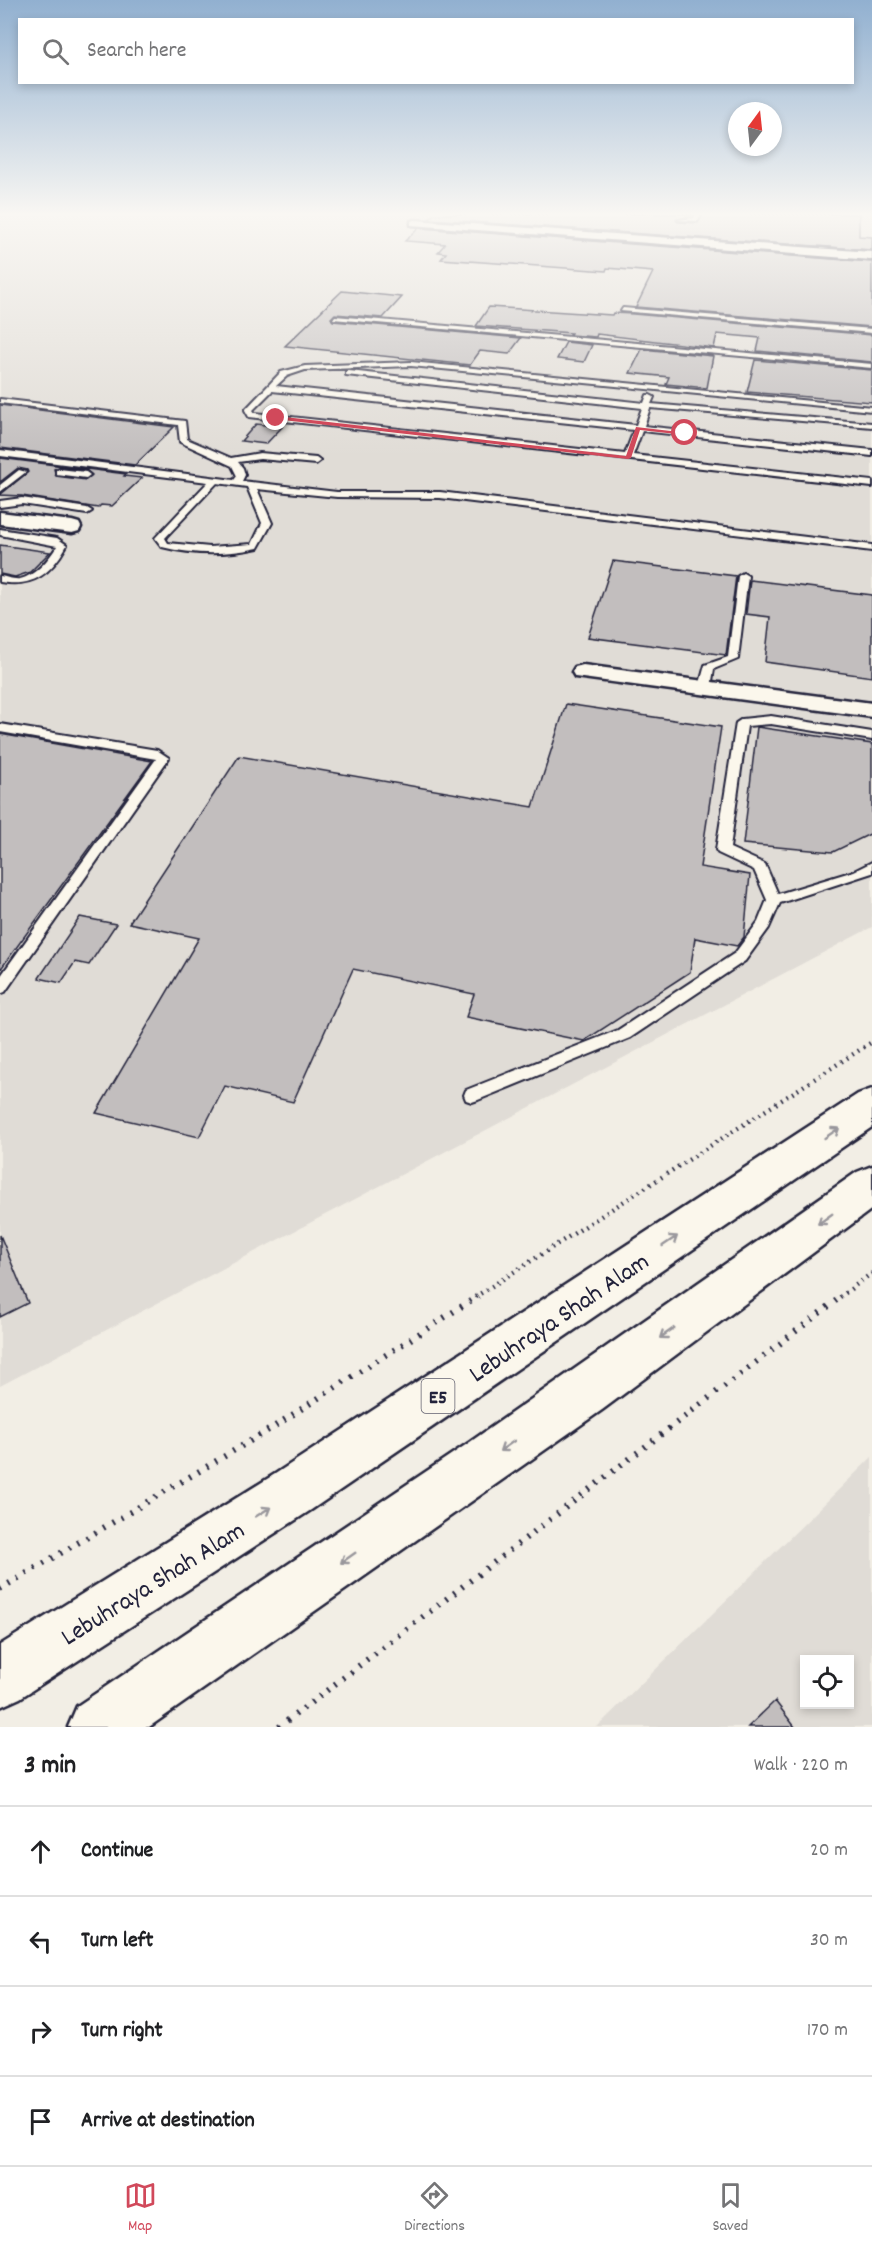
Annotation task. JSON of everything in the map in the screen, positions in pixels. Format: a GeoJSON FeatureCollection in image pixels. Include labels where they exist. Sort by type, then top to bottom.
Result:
{"type":"FeatureCollection","features":[{"type":"Feature","properties":{"kind":"highway","name":"Lebuhraya Shah Alam"},"geometry":{"type":"LineString","coordinates":[[0,1678],[293,1492],[872,1106]]}},
{"type":"Feature","properties":{"kind":"highway"},"geometry":{"type":"LineString","coordinates":[[98,1727],[317,1579],[742,1280],[872,1185]]}},
{"type":"Feature","properties":{"kind":"street"},"geometry":{"type":"LineString","coordinates":[[0,518],[72,527]]}},
{"type":"Feature","properties":{"kind":"street"},"geometry":{"type":"LineString","coordinates":[[583,672],[872,710]]}},
{"type":"Feature","properties":{"kind":"lane"},"geometry":{"type":"LineString","coordinates":[[623,310],[872,331]]}},
{"type":"Feature","properties":{"kind":"lane"},"geometry":{"type":"LineString","coordinates":[[335,318],[872,366]]}},
{"type":"Feature","properties":{"kind":"lane"},"geometry":{"type":"LineString","coordinates":[[872,409],[411,364],[305,368],[284,374],[249,410],[252,414],[872,484]]}},
{"type":"Feature","properties":{"kind":"lane"},"geometry":{"type":"LineString","coordinates":[[305,368],[648,406],[872,425]]}},
{"type":"Feature","properties":{"kind":"lane"},"geometry":{"type":"LineString","coordinates":[[628,458],[653,387]]}},
{"type":"Feature","properties":{"kind":"lane"},"geometry":{"type":"LineString","coordinates":[[270,388],[872,453]]}},
{"type":"Feature","properties":{"kind":"lane"},"geometry":{"type":"LineString","coordinates":[[0,401],[182,423],[183,440],[203,451],[230,461],[238,468],[241,477],[236,483]]}},
{"type":"Feature","properties":{"kind":"lane"},"geometry":{"type":"LineString","coordinates":[[0,453],[322,495],[450,496],[872,548]]}},
{"type":"Feature","properties":{"kind":"lane"},"geometry":{"type":"LineString","coordinates":[[230,461],[260,456],[316,461]]}},
{"type":"Feature","properties":{"kind":"lane"},"geometry":{"type":"LineString","coordinates":[[0,489],[22,472]]}},
{"type":"Feature","properties":{"kind":"lane"},"geometry":{"type":"LineString","coordinates":[[59,472],[86,475]]}},
{"type":"Feature","properties":{"kind":"lane"},"geometry":{"type":"LineString","coordinates":[[214,480],[160,538],[165,545],[219,551],[255,546],[267,523],[251,486]]}},
{"type":"Feature","properties":{"kind":"lane"},"geometry":{"type":"LineString","coordinates":[[0,504],[22,501],[89,509],[57,541]]}},
{"type":"Feature","properties":{"kind":"lane"},"geometry":{"type":"LineString","coordinates":[[0,532],[57,541],[62,545],[57,554],[31,578],[20,582],[0,579]]}},
{"type":"Feature","properties":{"kind":"lane"},"geometry":{"type":"LineString","coordinates":[[705,687],[710,667],[733,659],[743,576]]}},
{"type":"Feature","properties":{"kind":"lane"},"geometry":{"type":"LineString","coordinates":[[472,1095],[624,1034],[740,957],[764,924],[774,900],[760,867],[723,850],[742,723],[771,720],[872,736]]}},
{"type":"Feature","properties":{"kind":"lane"},"geometry":{"type":"LineString","coordinates":[[0,728],[157,754],[163,758],[154,774],[0,988]]}},
{"type":"Feature","properties":{"kind":"lane"},"geometry":{"type":"LineString","coordinates":[[774,900],[859,874],[872,867]]}},
{"type":"Feature","properties":{"kind":"path"},"geometry":{"type":"LineString","coordinates":[[0,1589],[267,1431],[872,1042]]}},
{"type":"Feature","properties":{"kind":"path"},"geometry":{"type":"LineString","coordinates":[[279,1727],[872,1273]]}},
{"type":"Feature","properties":{"kind":"shaded area"},"geometry":{"type":"Polygon","coordinates":[[[0,295],[872,295],[872,927],[0,1386],[0,295]]]}},
{"type":"Feature","properties":{"kind":"shaded area"},"geometry":{"type":"Polygon","coordinates":[[[872,1457],[872,1727],[597,1727],[872,1457]]]}},
{"type":"Feature","properties":{"kind":"building"},"geometry":{"type":"Polygon","coordinates":[[[338,295],[402,297],[383,318],[335,314],[331,318],[333,321],[521,338],[509,354],[480,351],[470,365],[285,346],[338,295]]]}},
{"type":"Feature","properties":{"kind":"building"},"geometry":{"type":"Polygon","coordinates":[[[642,295],[872,295],[872,327],[636,307],[642,295]]]}},
{"type":"Feature","properties":{"kind":"building"},"geometry":{"type":"Polygon","coordinates":[[[489,307],[612,315],[613,313],[633,314],[872,335],[872,362],[757,351],[760,338],[717,334],[714,348],[597,334],[596,337],[476,326],[489,307]]]}},
{"type":"Feature","properties":{"kind":"building"},"geometry":{"type":"Polygon","coordinates":[[[566,342],[592,345],[584,362],[557,359],[566,342]]]}},
{"type":"Feature","properties":{"kind":"building"},"geometry":{"type":"Polygon","coordinates":[[[642,349],[713,356],[707,388],[666,384],[669,377],[630,373],[642,349]]]}},
{"type":"Feature","properties":{"kind":"building"},"geometry":{"type":"Polygon","coordinates":[[[755,360],[872,370],[872,402],[747,392],[755,360]]]}},
{"type":"Feature","properties":{"kind":"building"},"geometry":{"type":"Polygon","coordinates":[[[0,405],[174,427],[135,465],[0,448],[0,405]]]}},
{"type":"Feature","properties":{"kind":"building"},"geometry":{"type":"Polygon","coordinates":[[[256,424],[282,427],[266,444],[241,441],[256,424]]]}},
{"type":"Feature","properties":{"kind":"building"},"geometry":{"type":"Polygon","coordinates":[[[0,458],[126,474],[124,476],[142,478],[112,506],[101,505],[98,508],[22,496],[0,495],[28,472],[27,470],[18,468],[0,482],[0,458]],[[59,467],[54,469],[56,476],[86,480],[92,475],[86,470],[59,467]]]}},
{"type":"Feature","properties":{"kind":"building"},"geometry":{"type":"Polygon","coordinates":[[[0,545],[50,552],[30,572],[15,577],[0,574],[0,545]]]}},
{"type":"Feature","properties":{"kind":"building"},"geometry":{"type":"Polygon","coordinates":[[[613,561],[736,576],[726,655],[588,637],[613,561]]]}},
{"type":"Feature","properties":{"kind":"building"},"geometry":{"type":"Polygon","coordinates":[[[750,580],[872,595],[872,677],[765,662],[770,617],[746,614],[750,580]]]}},
{"type":"Feature","properties":{"kind":"building"},"geometry":{"type":"Polygon","coordinates":[[[566,704],[721,727],[700,867],[750,875],[744,937],[737,946],[695,938],[690,972],[584,1041],[466,1017],[474,994],[353,969],[293,1102],[225,1086],[199,1137],[96,1113],[199,938],[129,923],[239,756],[533,807],[566,704]]]}},
{"type":"Feature","properties":{"kind":"building"},"geometry":{"type":"Polygon","coordinates":[[[757,727],[872,744],[872,833],[833,852],[743,844],[757,727]]]}},
{"type":"Feature","properties":{"kind":"building"},"geometry":{"type":"Polygon","coordinates":[[[0,734],[152,761],[0,970],[0,734]]]}},
{"type":"Feature","properties":{"kind":"building"},"geometry":{"type":"Polygon","coordinates":[[[80,917],[116,924],[89,965],[75,962],[61,983],[39,978],[80,917]]]}},
{"type":"Feature","properties":{"kind":"building"},"geometry":{"type":"Polygon","coordinates":[[[0,1235],[28,1303],[0,1317],[0,1235]]]}},
{"type":"Feature","properties":{"kind":"building"},"geometry":{"type":"Polygon","coordinates":[[[775,1701],[795,1727],[748,1727],[775,1701]]]}},
{"type":"Feature","properties":{"kind":"route"},"geometry":{"type":"LineString","coordinates":[[276,418],[628,458],[638,428],[685,433]]}}]}
